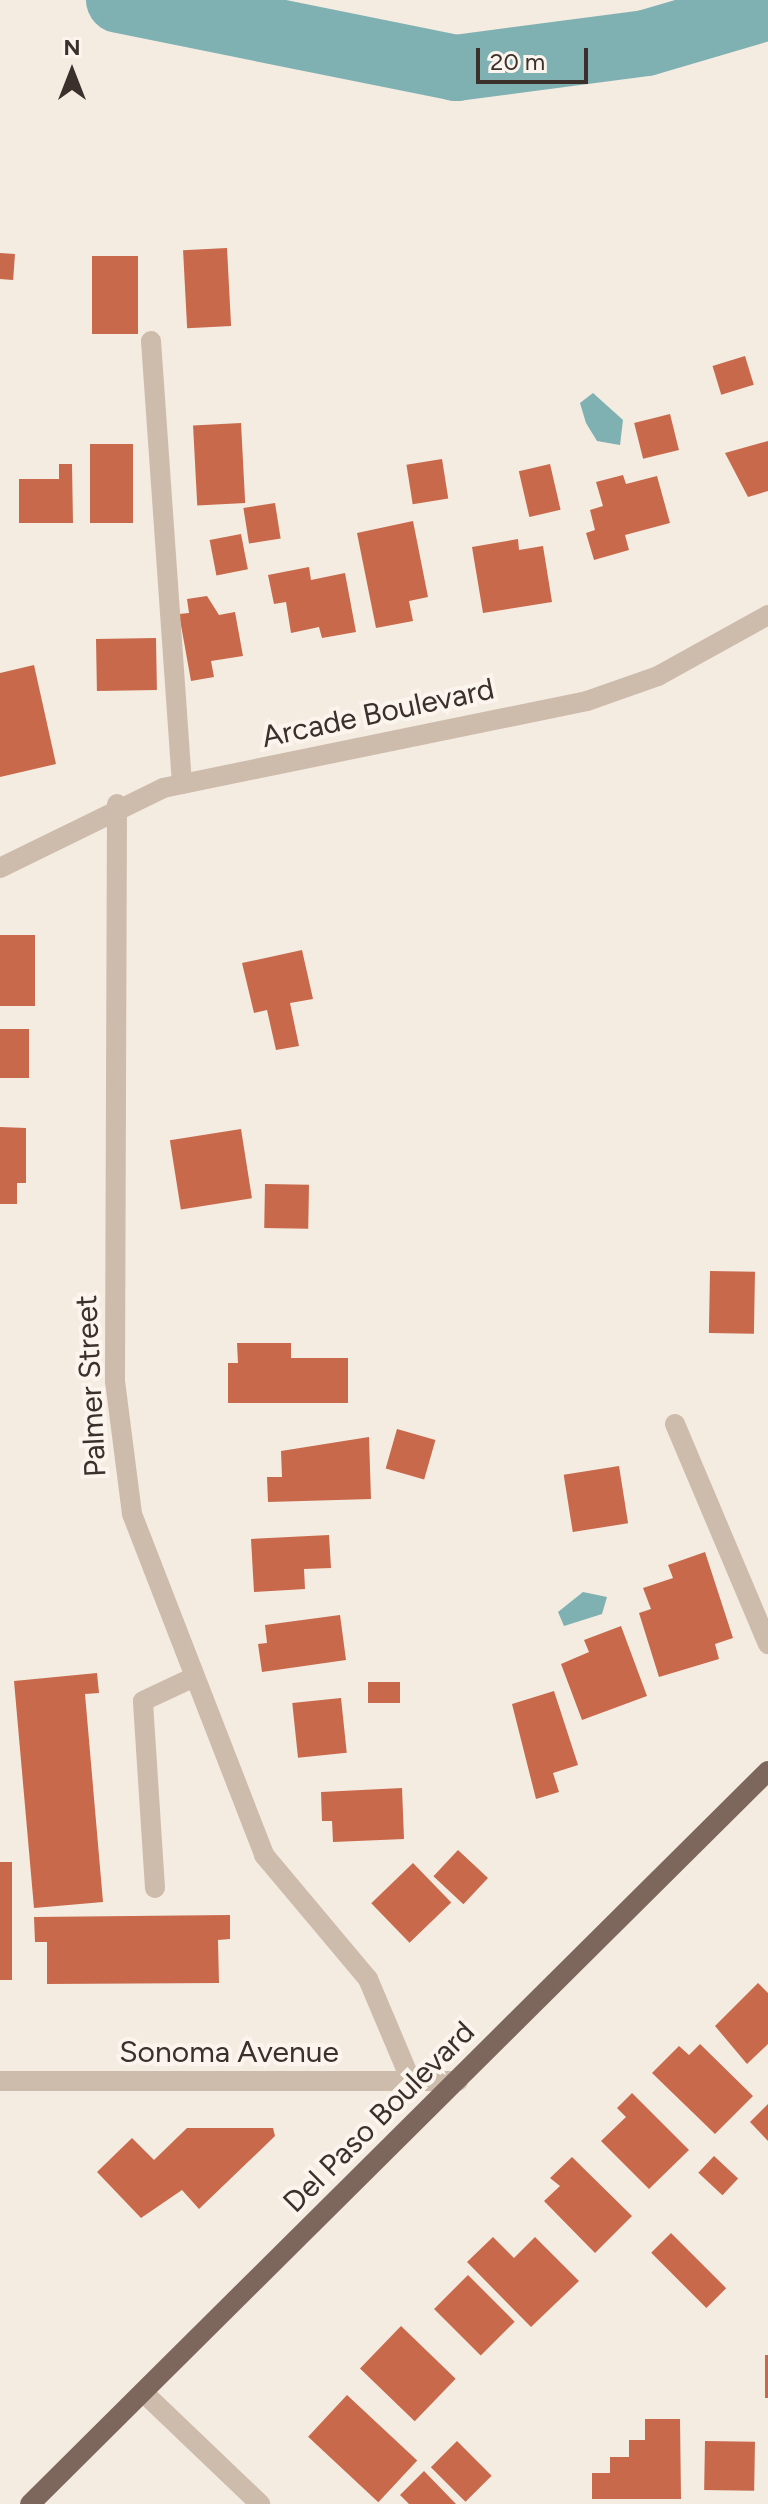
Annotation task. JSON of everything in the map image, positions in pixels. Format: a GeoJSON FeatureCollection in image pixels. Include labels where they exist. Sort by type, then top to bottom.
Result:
{"type":"FeatureCollection","features":[{"type":"Feature","properties":{"kind":"main road","name":"Del Paso Boulevard"},"geometry":{"type":"LineString","coordinates":[[30,2504],[768,1771]]}},
{"type":"Feature","properties":{"kind":"street"},"geometry":{"type":"LineString","coordinates":[[151,341],[182,784]]}},
{"type":"Feature","properties":{"kind":"street","name":"Arcade Boulevard"},"geometry":{"type":"LineString","coordinates":[[0,868],[117,804],[182,784],[587,701],[658,676],[768,615]]}},
{"type":"Feature","properties":{"kind":"street","name":"Palmer Street"},"geometry":{"type":"LineString","coordinates":[[117,804],[119,1448],[151,1578],[264,1855],[368,1979],[412,2083]]}},
{"type":"Feature","properties":{"kind":"street"},"geometry":{"type":"LineString","coordinates":[[675,1424],[768,1644]]}},
{"type":"Feature","properties":{"kind":"street"},"geometry":{"type":"LineString","coordinates":[[155,1888],[143,1701],[192,1678]]}},
{"type":"Feature","properties":{"kind":"street","name":"Sonoma Avenue"},"geometry":{"type":"LineString","coordinates":[[0,2081],[458,2081]]}},
{"type":"Feature","properties":{"kind":"street"},"geometry":{"type":"LineString","coordinates":[[144,2393],[260,2504]]}},
{"type":"Feature","properties":{"kind":"water"},"geometry":{"type":"Polygon","coordinates":[[[593,393],[623,420],[620,445],[597,441],[586,423],[580,403],[593,393]]]}},
{"type":"Feature","properties":{"kind":"water"},"geometry":{"type":"Polygon","coordinates":[[[583,1592],[607,1597],[602,1614],[564,1626],[558,1612],[583,1592]]]}},
{"type":"Feature","properties":{"kind":"building"},"geometry":{"type":"Polygon","coordinates":[[[227,248],[231,326],[187,328],[183,250],[227,248]]]}},
{"type":"Feature","properties":{"kind":"building"},"geometry":{"type":"Polygon","coordinates":[[[0,253],[15,254],[13,280],[0,279],[0,253]]]}},
{"type":"Feature","properties":{"kind":"building"},"geometry":{"type":"Polygon","coordinates":[[[92,256],[138,256],[138,334],[92,334],[92,256]]]}},
{"type":"Feature","properties":{"kind":"building"},"geometry":{"type":"Polygon","coordinates":[[[745,356],[754,385],[721,395],[712,366],[745,356]]]}},
{"type":"Feature","properties":{"kind":"building"},"geometry":{"type":"Polygon","coordinates":[[[670,414],[679,450],[643,459],[634,423],[670,414]]]}},
{"type":"Feature","properties":{"kind":"building"},"geometry":{"type":"Polygon","coordinates":[[[241,423],[245,503],[197,505],[193,426],[241,423]]]}},
{"type":"Feature","properties":{"kind":"building"},"geometry":{"type":"Polygon","coordinates":[[[768,441],[768,491],[748,497],[725,453],[768,441]]]}},
{"type":"Feature","properties":{"kind":"building"},"geometry":{"type":"Polygon","coordinates":[[[90,444],[133,444],[133,523],[90,523],[90,444]]]}},
{"type":"Feature","properties":{"kind":"building"},"geometry":{"type":"Polygon","coordinates":[[[442,459],[448,499],[413,504],[406,465],[442,459]]]}},
{"type":"Feature","properties":{"kind":"building"},"geometry":{"type":"Polygon","coordinates":[[[59,464],[72,464],[73,523],[19,523],[19,479],[59,479],[59,464]]]}},
{"type":"Feature","properties":{"kind":"building"},"geometry":{"type":"Polygon","coordinates":[[[550,464],[561,510],[529,517],[519,471],[550,464]]]}},
{"type":"Feature","properties":{"kind":"building"},"geometry":{"type":"Polygon","coordinates":[[[623,475],[626,484],[657,476],[670,523],[625,535],[629,550],[594,560],[586,533],[595,530],[590,510],[603,506],[596,482],[623,475]]]}},
{"type":"Feature","properties":{"kind":"building"},"geometry":{"type":"Polygon","coordinates":[[[275,503],[281,539],[249,544],[243,508],[275,503]]]}},
{"type":"Feature","properties":{"kind":"building"},"geometry":{"type":"Polygon","coordinates":[[[413,521],[428,597],[409,601],[413,621],[376,628],[357,533],[413,521]]]}},
{"type":"Feature","properties":{"kind":"building"},"geometry":{"type":"Polygon","coordinates":[[[241,534],[248,569],[216,575],[210,540],[241,534]]]}},
{"type":"Feature","properties":{"kind":"building"},"geometry":{"type":"Polygon","coordinates":[[[518,539],[519,550],[543,546],[552,602],[483,613],[472,547],[518,539]]]}},
{"type":"Feature","properties":{"kind":"building"},"geometry":{"type":"Polygon","coordinates":[[[309,567],[311,580],[345,573],[356,632],[322,638],[319,627],[291,633],[286,602],[274,604],[268,575],[309,567]]]}},
{"type":"Feature","properties":{"kind":"building"},"geometry":{"type":"Polygon","coordinates":[[[207,596],[219,615],[235,612],[243,656],[211,661],[214,677],[191,681],[179,614],[189,613],[187,599],[207,596]]]}},
{"type":"Feature","properties":{"kind":"building"},"geometry":{"type":"Polygon","coordinates":[[[156,638],[157,690],[97,691],[96,639],[156,638]]]}},
{"type":"Feature","properties":{"kind":"building"},"geometry":{"type":"Polygon","coordinates":[[[34,665],[56,764],[0,777],[0,673],[34,665]]]}},
{"type":"Feature","properties":{"kind":"building"},"geometry":{"type":"Polygon","coordinates":[[[0,935],[35,935],[35,1006],[0,1006],[0,935]]]}},
{"type":"Feature","properties":{"kind":"building"},"geometry":{"type":"Polygon","coordinates":[[[302,950],[313,999],[290,1003],[299,1046],[276,1050],[267,1010],[254,1013],[242,963],[302,950]]]}},
{"type":"Feature","properties":{"kind":"building"},"geometry":{"type":"Polygon","coordinates":[[[0,1029],[29,1029],[29,1078],[0,1078],[0,1029]]]}},
{"type":"Feature","properties":{"kind":"building"},"geometry":{"type":"Polygon","coordinates":[[[0,1127],[26,1128],[26,1183],[17,1183],[17,1204],[0,1204],[0,1127]]]}},
{"type":"Feature","properties":{"kind":"building"},"geometry":{"type":"Polygon","coordinates":[[[241,1129],[252,1198],[181,1209],[170,1140],[241,1129]]]}},
{"type":"Feature","properties":{"kind":"building"},"geometry":{"type":"Polygon","coordinates":[[[265,1184],[309,1185],[308,1229],[264,1228],[265,1184]]]}},
{"type":"Feature","properties":{"kind":"building"},"geometry":{"type":"Polygon","coordinates":[[[710,1271],[755,1272],[754,1334],[709,1333],[710,1271]]]}},
{"type":"Feature","properties":{"kind":"building"},"geometry":{"type":"Polygon","coordinates":[[[237,1343],[291,1343],[291,1358],[348,1358],[348,1403],[228,1403],[228,1363],[238,1363],[237,1343]]]}},
{"type":"Feature","properties":{"kind":"building"},"geometry":{"type":"Polygon","coordinates":[[[397,1429],[435,1440],[424,1479],[386,1468],[397,1429]]]}},
{"type":"Feature","properties":{"kind":"building"},"geometry":{"type":"Polygon","coordinates":[[[369,1437],[371,1499],[268,1502],[267,1477],[282,1477],[281,1451],[369,1437]]]}},
{"type":"Feature","properties":{"kind":"building"},"geometry":{"type":"Polygon","coordinates":[[[619,1466],[628,1523],[573,1532],[564,1475],[619,1466]]]}},
{"type":"Feature","properties":{"kind":"building"},"geometry":{"type":"Polygon","coordinates":[[[329,1535],[331,1568],[304,1569],[305,1589],[254,1592],[251,1539],[329,1535]]]}},
{"type":"Feature","properties":{"kind":"building"},"geometry":{"type":"Polygon","coordinates":[[[705,1552],[733,1638],[715,1644],[719,1659],[659,1677],[639,1613],[651,1609],[643,1588],[673,1578],[668,1565],[705,1552]]]}},
{"type":"Feature","properties":{"kind":"building"},"geometry":{"type":"Polygon","coordinates":[[[340,1615],[346,1660],[262,1672],[258,1644],[267,1643],[265,1625],[340,1615]]]}},
{"type":"Feature","properties":{"kind":"building"},"geometry":{"type":"Polygon","coordinates":[[[621,1626],[647,1696],[582,1720],[561,1664],[589,1652],[584,1640],[621,1626]]]}},
{"type":"Feature","properties":{"kind":"building"},"geometry":{"type":"Polygon","coordinates":[[[97,1673],[99,1693],[85,1694],[103,1902],[34,1908],[14,1681],[97,1673]]]}},
{"type":"Feature","properties":{"kind":"building"},"geometry":{"type":"Polygon","coordinates":[[[368,1682],[400,1682],[400,1703],[368,1703],[368,1682]]]}},
{"type":"Feature","properties":{"kind":"building"},"geometry":{"type":"Polygon","coordinates":[[[554,1691],[578,1765],[553,1773],[559,1792],[536,1799],[512,1704],[554,1691]]]}},
{"type":"Feature","properties":{"kind":"building"},"geometry":{"type":"Polygon","coordinates":[[[341,1698],[347,1753],[298,1758],[292,1703],[341,1698]]]}},
{"type":"Feature","properties":{"kind":"building"},"geometry":{"type":"Polygon","coordinates":[[[402,1788],[404,1839],[333,1842],[332,1821],[322,1821],[321,1792],[402,1788]]]}},
{"type":"Feature","properties":{"kind":"building"},"geometry":{"type":"Polygon","coordinates":[[[458,1850],[488,1878],[463,1904],[433,1876],[458,1850]]]}},
{"type":"Feature","properties":{"kind":"building"},"geometry":{"type":"Polygon","coordinates":[[[0,1862],[12,1862],[12,1980],[0,1980],[0,1862]]]}},
{"type":"Feature","properties":{"kind":"building"},"geometry":{"type":"Polygon","coordinates":[[[413,1863],[451,1903],[409,1943],[371,1903],[413,1863]]]}},
{"type":"Feature","properties":{"kind":"building"},"geometry":{"type":"Polygon","coordinates":[[[230,1915],[230,1939],[218,1940],[219,1983],[47,1984],[47,1942],[35,1942],[34,1917],[230,1915]]]}},
{"type":"Feature","properties":{"kind":"building"},"geometry":{"type":"Polygon","coordinates":[[[758,1983],[768,1993],[768,2044],[747,2064],[715,2026],[758,1983]]]}},
{"type":"Feature","properties":{"kind":"building"},"geometry":{"type":"Polygon","coordinates":[[[700,2044],[753,2096],[715,2134],[652,2073],[679,2046],[689,2055],[700,2044]]]}},
{"type":"Feature","properties":{"kind":"building"},"geometry":{"type":"Polygon","coordinates":[[[632,2093],[689,2150],[649,2189],[601,2141],[626,2117],[617,2108],[632,2093]]]}},
{"type":"Feature","properties":{"kind":"building"},"geometry":{"type":"Polygon","coordinates":[[[768,2104],[768,2141],[750,2122],[768,2104]]]}},
{"type":"Feature","properties":{"kind":"building"},"geometry":{"type":"Polygon","coordinates":[[[187,2128],[273,2128],[275,2136],[199,2209],[182,2190],[141,2218],[97,2172],[132,2138],[154,2160],[187,2128]]]}},
{"type":"Feature","properties":{"kind":"building"},"geometry":{"type":"Polygon","coordinates":[[[714,2156],[738,2179],[722,2195],[698,2173],[714,2156]]]}},
{"type":"Feature","properties":{"kind":"building"},"geometry":{"type":"Polygon","coordinates":[[[572,2157],[632,2216],[595,2253],[544,2201],[560,2186],[550,2178],[572,2157]]]}},
{"type":"Feature","properties":{"kind":"building"},"geometry":{"type":"Polygon","coordinates":[[[671,2233],[726,2288],[706,2308],[651,2253],[671,2233]]]}},
{"type":"Feature","properties":{"kind":"building"},"geometry":{"type":"Polygon","coordinates":[[[493,2237],[514,2258],[535,2237],[579,2281],[531,2327],[467,2262],[493,2237]]]}},
{"type":"Feature","properties":{"kind":"building"},"geometry":{"type":"Polygon","coordinates":[[[468,2275],[515,2322],[481,2356],[434,2309],[468,2275]]]}},
{"type":"Feature","properties":{"kind":"building"},"geometry":{"type":"Polygon","coordinates":[[[401,2326],[456,2379],[415,2421],[360,2368],[401,2326]]]}},
{"type":"Feature","properties":{"kind":"building"},"geometry":{"type":"Polygon","coordinates":[[[765,2355],[768,2355],[768,2398],[765,2398],[765,2355]]]}},
{"type":"Feature","properties":{"kind":"building"},"geometry":{"type":"Polygon","coordinates":[[[347,2395],[417,2460],[378,2502],[308,2437],[347,2395]]]}},
{"type":"Feature","properties":{"kind":"building"},"geometry":{"type":"Polygon","coordinates":[[[645,2419],[680,2419],[681,2499],[592,2499],[592,2473],[610,2473],[610,2457],[629,2457],[629,2440],[645,2440],[645,2419]]]}},
{"type":"Feature","properties":{"kind":"building"},"geometry":{"type":"Polygon","coordinates":[[[457,2441],[492,2476],[465,2502],[431,2467],[457,2441]]]}},
{"type":"Feature","properties":{"kind":"building"},"geometry":{"type":"Polygon","coordinates":[[[705,2441],[755,2442],[754,2491],[704,2490],[705,2441]]]}},
{"type":"Feature","properties":{"kind":"building"},"geometry":{"type":"Polygon","coordinates":[[[424,2471],[456,2504],[409,2504],[400,2495],[424,2471]]]}},
{"type":"Feature","properties":{"kind":"waterway"},"geometry":{"type":"LineString","coordinates":[[119,0],[456,68],[646,43],[768,7]]}}]}
